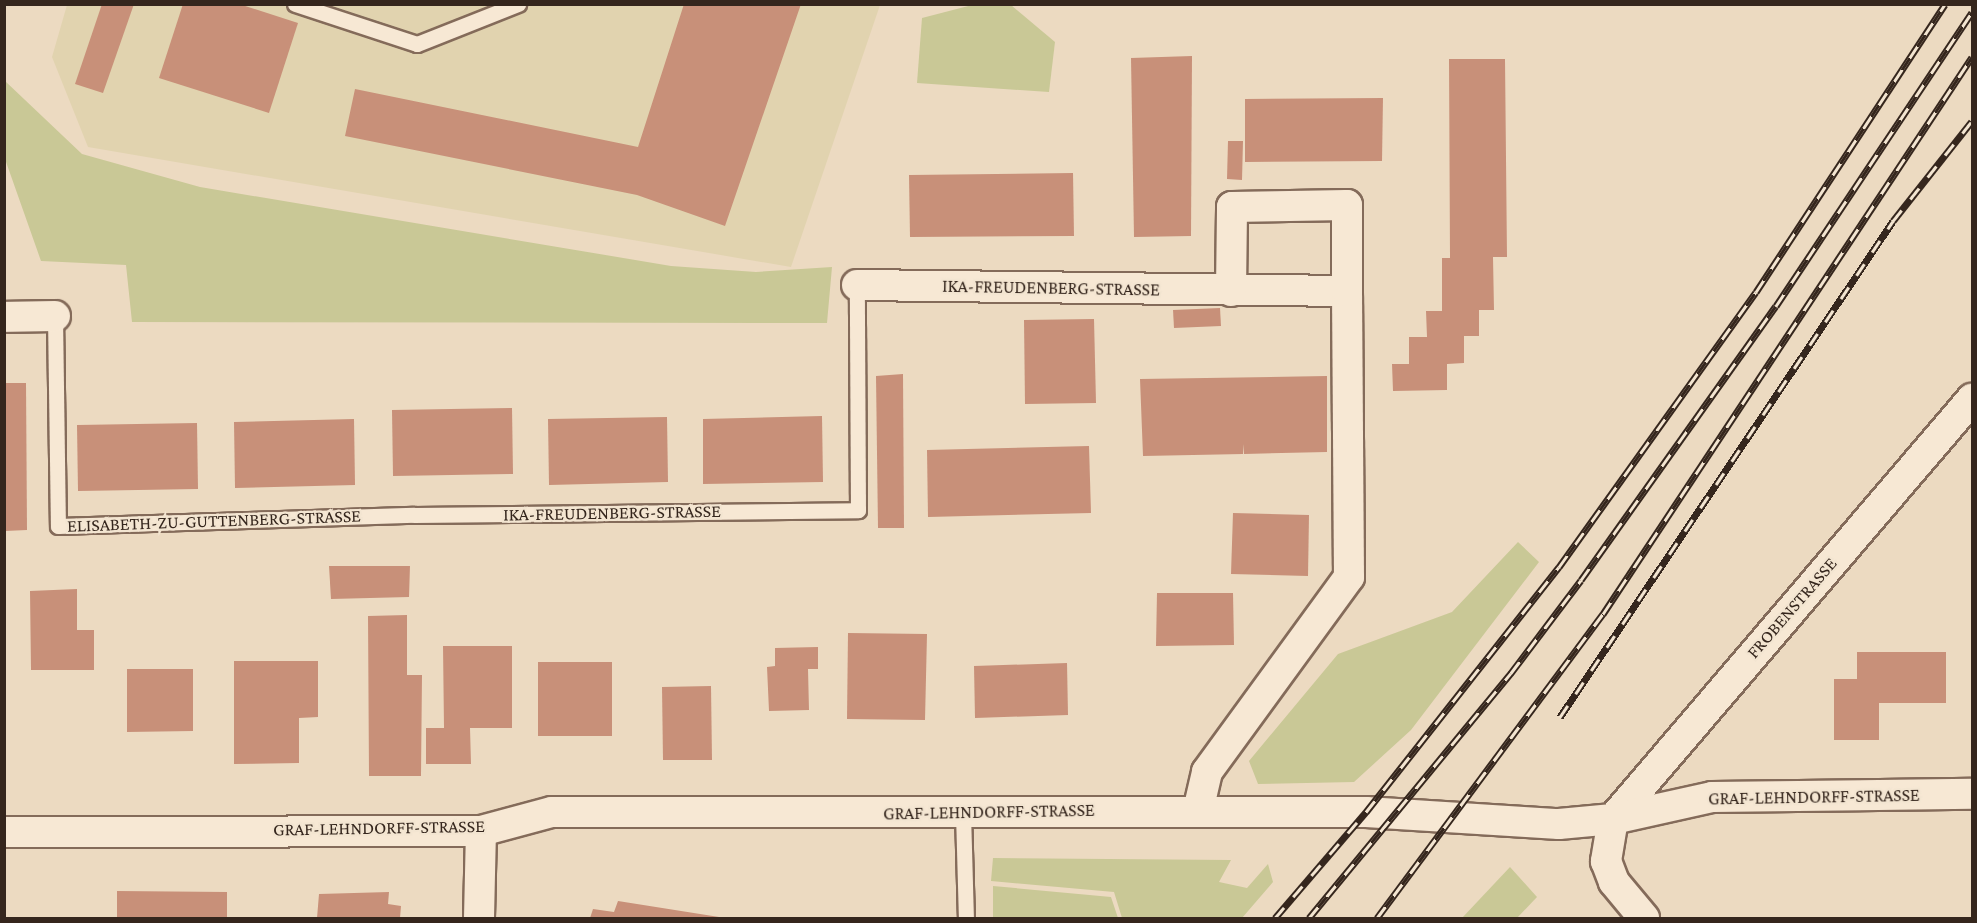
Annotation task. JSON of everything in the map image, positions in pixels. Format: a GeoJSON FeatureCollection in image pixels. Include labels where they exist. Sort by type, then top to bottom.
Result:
{"type":"FeatureCollection","features":[{"type":"Feature","properties":{"kind":"street"},"geometry":{"type":"LineString","coordinates":[[1198,811],[1207,772],[1348,577],[1347,205],[1232,207],[1231,291]]}},
{"type":"Feature","properties":{"kind":"street","name":"IKA-FREUDENBERG-STRASSE"},"geometry":{"type":"LineString","coordinates":[[857,285],[1347,291]]}},
{"type":"Feature","properties":{"kind":"street","name":"ELISABETH-ZU-GUTTENBERG-STRASSE"},"geometry":{"type":"LineString","coordinates":[[4,317],[55,316]]}},
{"type":"Feature","properties":{"kind":"street","name":"FROBENSTRASSE"},"geometry":{"type":"LineString","coordinates":[[1613,819],[1972,399]]}},
{"type":"Feature","properties":{"kind":"street","name":"GRAF-LEHNDORFF-STRASSE"},"geometry":{"type":"LineString","coordinates":[[4,832],[481,831],[552,812],[1366,812],[1559,824],[1613,819],[1712,797],[1972,794]]}},
{"type":"Feature","properties":{"kind":"street"},"geometry":{"type":"LineString","coordinates":[[1613,819],[1606,861],[1614,882],[1637,916]]}},
{"type":"Feature","properties":{"kind":"street"},"geometry":{"type":"LineString","coordinates":[[479,918],[481,831]]}},
{"type":"Feature","properties":{"kind":"lane"},"geometry":{"type":"LineString","coordinates":[[296,4],[417,44],[518,4]]}},
{"type":"Feature","properties":{"kind":"lane","name":"IKA-FREUDENBERG-STRASSE"},"geometry":{"type":"LineString","coordinates":[[414,515],[858,510],[857,285]]}},
{"type":"Feature","properties":{"kind":"lane","name":"ELISABETH-ZU-GUTTENBERG-STRASSE"},"geometry":{"type":"LineString","coordinates":[[55,316],[58,526],[414,515]]}},
{"type":"Feature","properties":{"kind":"lane"},"geometry":{"type":"LineString","coordinates":[[963,813],[966,918]]}},
{"type":"Feature","properties":{"kind":"shaded area"},"geometry":{"type":"Polygon","coordinates":[[[976,4],[1011,5],[1055,42],[1049,92],[917,83],[922,18],[976,4]]]}},
{"type":"Feature","properties":{"kind":"shaded area"},"geometry":{"type":"Polygon","coordinates":[[[67,5],[880,5],[791,267],[88,147],[52,57],[67,5]]]}},
{"type":"Feature","properties":{"kind":"shaded area"},"geometry":{"type":"Polygon","coordinates":[[[5,81],[82,154],[200,187],[671,266],[756,272],[832,267],[827,323],[132,322],[126,265],[41,261],[5,159],[5,81]]]}},
{"type":"Feature","properties":{"kind":"shaded area"},"geometry":{"type":"Polygon","coordinates":[[[1518,542],[1539,562],[1411,730],[1354,782],[1258,784],[1249,761],[1338,654],[1452,612],[1518,542]]]}},
{"type":"Feature","properties":{"kind":"shaded area"},"geometry":{"type":"Polygon","coordinates":[[[993,858],[1231,860],[1219,882],[1247,888],[1268,864],[1273,882],[1242,918],[1122,918],[1114,892],[991,881],[993,858]]]}},
{"type":"Feature","properties":{"kind":"shaded area"},"geometry":{"type":"Polygon","coordinates":[[[1510,867],[1537,897],[1517,918],[1462,918],[1510,867]]]}},
{"type":"Feature","properties":{"kind":"shaded area"},"geometry":{"type":"Polygon","coordinates":[[[993,886],[1111,897],[1118,918],[993,918],[993,886]]]}},
{"type":"Feature","properties":{"kind":"building"},"geometry":{"type":"Polygon","coordinates":[[[102,4],[134,4],[103,93],[75,84],[102,4]]]}},
{"type":"Feature","properties":{"kind":"building"},"geometry":{"type":"Polygon","coordinates":[[[183,4],[239,4],[298,23],[269,113],[159,78],[183,4]]]}},
{"type":"Feature","properties":{"kind":"building"},"geometry":{"type":"Polygon","coordinates":[[[684,4],[801,4],[725,226],[637,195],[345,136],[355,89],[638,147],[684,4]]]}},
{"type":"Feature","properties":{"kind":"building"},"geometry":{"type":"Polygon","coordinates":[[[1192,56],[1191,236],[1134,237],[1131,58],[1192,56]]]}},
{"type":"Feature","properties":{"kind":"building"},"geometry":{"type":"Polygon","coordinates":[[[1449,59],[1505,59],[1507,257],[1493,257],[1494,310],[1479,310],[1479,336],[1464,336],[1464,363],[1447,364],[1447,390],[1393,391],[1392,364],[1409,364],[1409,337],[1427,337],[1426,311],[1442,311],[1442,258],[1450,258],[1449,59]]]}},
{"type":"Feature","properties":{"kind":"building"},"geometry":{"type":"Polygon","coordinates":[[[1383,98],[1382,161],[1245,162],[1245,99],[1383,98]]]}},
{"type":"Feature","properties":{"kind":"building"},"geometry":{"type":"Polygon","coordinates":[[[1228,141],[1243,141],[1242,180],[1227,179],[1228,141]]]}},
{"type":"Feature","properties":{"kind":"building"},"geometry":{"type":"Polygon","coordinates":[[[1073,173],[1074,236],[910,237],[909,175],[1073,173]]]}},
{"type":"Feature","properties":{"kind":"building"},"geometry":{"type":"Polygon","coordinates":[[[1220,308],[1221,326],[1174,328],[1173,310],[1220,308]]]}},
{"type":"Feature","properties":{"kind":"building"},"geometry":{"type":"Polygon","coordinates":[[[1094,319],[1096,403],[1025,404],[1024,320],[1094,319]]]}},
{"type":"Feature","properties":{"kind":"building"},"geometry":{"type":"Polygon","coordinates":[[[903,374],[904,528],[878,528],[876,376],[903,374]]]}},
{"type":"Feature","properties":{"kind":"building"},"geometry":{"type":"Polygon","coordinates":[[[1327,376],[1327,452],[1244,454],[1243,444],[1243,454],[1143,456],[1140,379],[1327,376]]]}},
{"type":"Feature","properties":{"kind":"building"},"geometry":{"type":"Polygon","coordinates":[[[5,383],[26,383],[27,530],[5,531],[5,383]]]}},
{"type":"Feature","properties":{"kind":"building"},"geometry":{"type":"Polygon","coordinates":[[[512,408],[513,474],[393,476],[392,410],[512,408]]]}},
{"type":"Feature","properties":{"kind":"building"},"geometry":{"type":"Polygon","coordinates":[[[822,416],[823,482],[703,484],[703,419],[822,416]]]}},
{"type":"Feature","properties":{"kind":"building"},"geometry":{"type":"Polygon","coordinates":[[[667,417],[668,482],[549,485],[548,419],[667,417]]]}},
{"type":"Feature","properties":{"kind":"building"},"geometry":{"type":"Polygon","coordinates":[[[354,419],[355,485],[235,488],[234,422],[354,419]]]}},
{"type":"Feature","properties":{"kind":"building"},"geometry":{"type":"Polygon","coordinates":[[[197,423],[198,489],[78,491],[77,425],[197,423]]]}},
{"type":"Feature","properties":{"kind":"building"},"geometry":{"type":"Polygon","coordinates":[[[1089,446],[1091,513],[928,517],[927,450],[1089,446]]]}},
{"type":"Feature","properties":{"kind":"building"},"geometry":{"type":"Polygon","coordinates":[[[1233,513],[1309,515],[1308,576],[1231,574],[1233,513]]]}},
{"type":"Feature","properties":{"kind":"building"},"geometry":{"type":"Polygon","coordinates":[[[329,566],[410,566],[409,597],[331,599],[329,566]]]}},
{"type":"Feature","properties":{"kind":"building"},"geometry":{"type":"Polygon","coordinates":[[[77,589],[77,630],[94,630],[94,670],[31,670],[30,591],[77,589]]]}},
{"type":"Feature","properties":{"kind":"building"},"geometry":{"type":"Polygon","coordinates":[[[1157,593],[1233,593],[1234,645],[1156,646],[1157,593]]]}},
{"type":"Feature","properties":{"kind":"building"},"geometry":{"type":"Polygon","coordinates":[[[407,615],[407,675],[422,675],[421,776],[369,776],[368,616],[407,615]]]}},
{"type":"Feature","properties":{"kind":"building"},"geometry":{"type":"Polygon","coordinates":[[[848,633],[927,634],[925,720],[847,719],[848,633]]]}},
{"type":"Feature","properties":{"kind":"building"},"geometry":{"type":"Polygon","coordinates":[[[443,646],[512,646],[512,728],[470,728],[471,764],[426,764],[426,728],[444,728],[443,646]]]}},
{"type":"Feature","properties":{"kind":"building"},"geometry":{"type":"Polygon","coordinates":[[[818,647],[818,669],[808,669],[809,710],[769,711],[767,667],[775,666],[775,648],[818,647]]]}},
{"type":"Feature","properties":{"kind":"building"},"geometry":{"type":"Polygon","coordinates":[[[1857,652],[1946,652],[1946,703],[1879,703],[1879,740],[1834,740],[1834,679],[1857,679],[1857,652]]]}},
{"type":"Feature","properties":{"kind":"building"},"geometry":{"type":"Polygon","coordinates":[[[234,661],[318,661],[318,717],[299,718],[299,763],[234,764],[234,661]]]}},
{"type":"Feature","properties":{"kind":"building"},"geometry":{"type":"Polygon","coordinates":[[[538,662],[612,662],[612,736],[538,736],[538,662]]]}},
{"type":"Feature","properties":{"kind":"building"},"geometry":{"type":"Polygon","coordinates":[[[1067,663],[1068,715],[975,718],[974,666],[1067,663]]]}},
{"type":"Feature","properties":{"kind":"building"},"geometry":{"type":"Polygon","coordinates":[[[127,669],[193,669],[193,731],[127,732],[127,669]]]}},
{"type":"Feature","properties":{"kind":"building"},"geometry":{"type":"Polygon","coordinates":[[[711,686],[712,760],[663,760],[662,687],[711,686]]]}},
{"type":"Feature","properties":{"kind":"building"},"geometry":{"type":"Polygon","coordinates":[[[117,891],[227,892],[227,918],[117,918],[117,891]]]}},
{"type":"Feature","properties":{"kind":"building"},"geometry":{"type":"Polygon","coordinates":[[[389,892],[388,904],[401,906],[400,918],[317,918],[319,894],[389,892]]]}},
{"type":"Feature","properties":{"kind":"building"},"geometry":{"type":"Polygon","coordinates":[[[618,901],[719,918],[590,918],[593,909],[614,912],[618,901]]]}},
{"type":"Feature","properties":{"kind":"railway"},"geometry":{"type":"LineString","coordinates":[[1275,918],[1366,812],[1559,567],[1756,292],[1945,4]]}},
{"type":"Feature","properties":{"kind":"railway"},"geometry":{"type":"LineString","coordinates":[[1309,918],[1511,673],[1581,580],[1776,306],[1972,12]]}},
{"type":"Feature","properties":{"kind":"railway"},"geometry":{"type":"LineString","coordinates":[[1377,918],[1603,614],[1972,57]]}},
{"type":"Feature","properties":{"kind":"railway"},"geometry":{"type":"LineString","coordinates":[[1560,717],[1893,221],[1972,121]]}}]}
